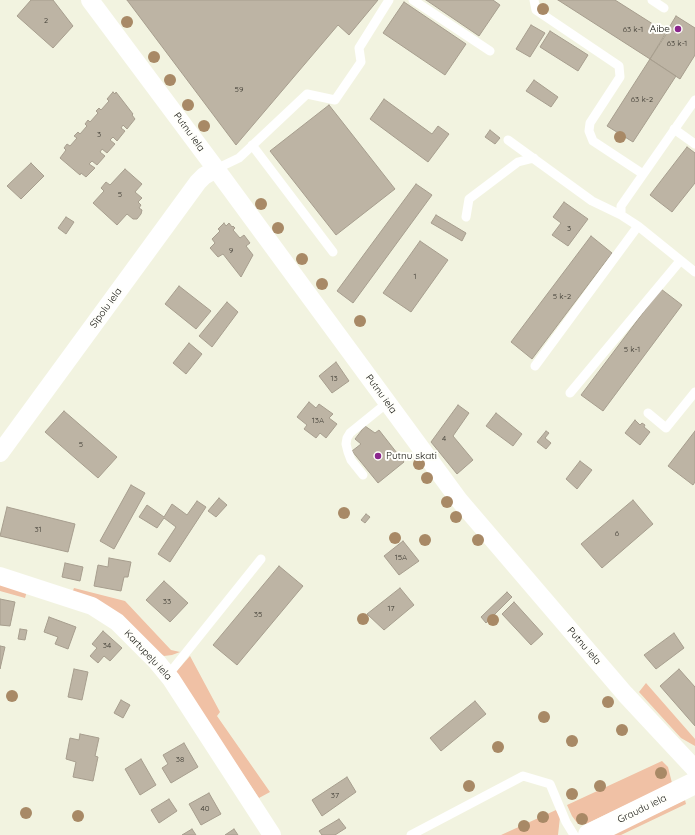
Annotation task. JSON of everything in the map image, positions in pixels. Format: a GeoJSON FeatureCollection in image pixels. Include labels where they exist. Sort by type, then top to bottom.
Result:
{"type":"FeatureCollection","features":[{"type":"Feature","properties":{"kind":"main road","name":"Graudu iela"},"geometry":{"type":"LineString","coordinates":[[588,835],[695,783]]}},
{"type":"Feature","properties":{"kind":"street","name":"Putnu iela"},"geometry":{"type":"LineString","coordinates":[[90,0],[216,169],[458,500],[625,694],[695,768]]}},
{"type":"Feature","properties":{"kind":"street","name":"Sīpolu iela"},"geometry":{"type":"LineString","coordinates":[[0,453],[198,182],[204,176],[216,169]]}},
{"type":"Feature","properties":{"kind":"street","name":"Kartupeļu iela"},"geometry":{"type":"LineString","coordinates":[[0,576],[92,606],[117,622],[139,643],[168,675],[272,835]]}},
{"type":"Feature","properties":{"kind":"lane"},"geometry":{"type":"LineString","coordinates":[[216,169],[239,158],[307,94],[335,100],[361,62],[359,48],[389,0]]}},
{"type":"Feature","properties":{"kind":"lane"},"geometry":{"type":"LineString","coordinates":[[413,0],[490,51]]}},
{"type":"Feature","properties":{"kind":"lane"},"geometry":{"type":"LineString","coordinates":[[534,0],[536,10],[619,66],[620,77],[590,123],[589,131],[593,141],[643,174]]}},
{"type":"Feature","properties":{"kind":"lane"},"geometry":{"type":"LineString","coordinates":[[652,0],[664,8]]}},
{"type":"Feature","properties":{"kind":"lane"},"geometry":{"type":"LineString","coordinates":[[620,215],[621,206],[695,100]]}},
{"type":"Feature","properties":{"kind":"lane"},"geometry":{"type":"LineString","coordinates":[[674,130],[695,144]]}},
{"type":"Feature","properties":{"kind":"lane"},"geometry":{"type":"LineString","coordinates":[[508,140],[592,201],[638,226],[695,272]]}},
{"type":"Feature","properties":{"kind":"lane"},"geometry":{"type":"LineString","coordinates":[[252,145],[333,252]]}},
{"type":"Feature","properties":{"kind":"lane"},"geometry":{"type":"LineString","coordinates":[[466,217],[468,199],[518,162],[534,158]]}},
{"type":"Feature","properties":{"kind":"lane"},"geometry":{"type":"LineString","coordinates":[[535,366],[638,226]]}},
{"type":"Feature","properties":{"kind":"lane"},"geometry":{"type":"LineString","coordinates":[[570,393],[680,261]]}},
{"type":"Feature","properties":{"kind":"lane"},"geometry":{"type":"LineString","coordinates":[[648,413],[666,428],[695,392]]}},
{"type":"Feature","properties":{"kind":"lane"},"geometry":{"type":"LineString","coordinates":[[362,475],[351,460],[346,444],[347,438],[350,433],[387,403]]}},
{"type":"Feature","properties":{"kind":"lane"},"geometry":{"type":"LineString","coordinates":[[168,675],[261,559]]}},
{"type":"Feature","properties":{"kind":"lane"},"geometry":{"type":"LineString","coordinates":[[411,835],[523,776],[550,784],[566,822],[574,835]]}},
{"type":"Feature","properties":{"kind":"shaded area"},"geometry":{"type":"Polygon","coordinates":[[[0,583],[27,591],[25,598],[0,591],[0,583]]]}},
{"type":"Feature","properties":{"kind":"shaded area"},"geometry":{"type":"Polygon","coordinates":[[[74,588],[125,601],[171,650],[180,652],[164,656],[72,593],[74,588]]]}},
{"type":"Feature","properties":{"kind":"shaded area"},"geometry":{"type":"Polygon","coordinates":[[[190,656],[220,712],[217,716],[270,792],[259,798],[175,673],[190,656]]]}},
{"type":"Feature","properties":{"kind":"shaded area"},"geometry":{"type":"Polygon","coordinates":[[[646,683],[695,739],[695,746],[681,738],[639,692],[646,683]]]}},
{"type":"Feature","properties":{"kind":"shaded area"},"geometry":{"type":"Polygon","coordinates":[[[662,761],[668,767],[672,783],[586,824],[578,824],[572,816],[567,805],[662,761]]]}},
{"type":"Feature","properties":{"kind":"shaded area"},"geometry":{"type":"Polygon","coordinates":[[[685,800],[686,804],[621,835],[611,835],[685,800]]]}},
{"type":"Feature","properties":{"kind":"shaded area"},"geometry":{"type":"Polygon","coordinates":[[[556,810],[560,817],[558,835],[501,835],[556,810]]]}},
{"type":"Feature","properties":{"kind":"building"},"geometry":{"type":"Polygon","coordinates":[[[31,0],[53,0],[73,26],[53,48],[17,16],[31,0]]]}},
{"type":"Feature","properties":{"kind":"building"},"geometry":{"type":"Polygon","coordinates":[[[127,0],[378,0],[349,35],[338,25],[236,145],[127,0]]]}},
{"type":"Feature","properties":{"kind":"building"},"geometry":{"type":"Polygon","coordinates":[[[426,0],[493,0],[500,5],[479,36],[426,0]]]}},
{"type":"Feature","properties":{"kind":"building"},"geometry":{"type":"Polygon","coordinates":[[[558,0],[615,0],[667,33],[650,59],[558,0]]]}},
{"type":"Feature","properties":{"kind":"building"},"geometry":{"type":"Polygon","coordinates":[[[404,2],[466,44],[445,75],[383,33],[404,2]]]}},
{"type":"Feature","properties":{"kind":"building"},"geometry":{"type":"Polygon","coordinates":[[[676,16],[695,28],[695,55],[680,79],[650,59],[676,16]]]}},
{"type":"Feature","properties":{"kind":"building"},"geometry":{"type":"Polygon","coordinates":[[[531,25],[545,33],[530,57],[516,49],[531,25]]]}},
{"type":"Feature","properties":{"kind":"building"},"geometry":{"type":"Polygon","coordinates":[[[550,31],[588,55],[578,71],[540,47],[550,31]]]}},
{"type":"Feature","properties":{"kind":"building"},"geometry":{"type":"Polygon","coordinates":[[[650,59],[676,76],[633,142],[607,126],[650,59]]]}},
{"type":"Feature","properties":{"kind":"building"},"geometry":{"type":"Polygon","coordinates":[[[534,80],[558,97],[551,107],[526,91],[534,80]]]}},
{"type":"Feature","properties":{"kind":"building"},"geometry":{"type":"Polygon","coordinates":[[[113,92],[115,94],[116,92],[133,114],[132,115],[135,119],[127,129],[123,125],[121,128],[125,131],[117,141],[113,137],[110,140],[115,144],[107,153],[102,149],[100,152],[105,156],[97,165],[92,161],[89,164],[95,168],[86,177],[81,173],[80,175],[60,158],[66,150],[64,148],[67,144],[70,146],[77,138],[74,136],[78,132],[80,134],[87,126],[85,124],[88,120],[90,122],[98,113],[96,111],[99,108],[101,110],[109,101],[107,99],[113,92]]]}},
{"type":"Feature","properties":{"kind":"building"},"geometry":{"type":"Polygon","coordinates":[[[384,99],[432,134],[438,126],[449,134],[428,162],[370,119],[384,99]]]}},
{"type":"Feature","properties":{"kind":"building"},"geometry":{"type":"Polygon","coordinates":[[[329,105],[395,189],[336,235],[270,151],[329,105]]]}},
{"type":"Feature","properties":{"kind":"building"},"geometry":{"type":"Polygon","coordinates":[[[490,130],[500,138],[495,144],[485,137],[490,130]]]}},
{"type":"Feature","properties":{"kind":"building"},"geometry":{"type":"Polygon","coordinates":[[[687,147],[695,153],[695,183],[672,212],[650,195],[687,147]]]}},
{"type":"Feature","properties":{"kind":"building"},"geometry":{"type":"Polygon","coordinates":[[[31,163],[44,176],[21,199],[7,186],[31,163]]]}},
{"type":"Feature","properties":{"kind":"building"},"geometry":{"type":"Polygon","coordinates":[[[125,169],[142,184],[135,192],[142,198],[138,202],[141,205],[139,208],[142,210],[137,219],[133,219],[127,214],[117,225],[93,203],[104,191],[101,188],[106,182],[110,185],[125,169]]]}},
{"type":"Feature","properties":{"kind":"building"},"geometry":{"type":"Polygon","coordinates":[[[416,184],[432,195],[353,303],[337,291],[416,184]]]}},
{"type":"Feature","properties":{"kind":"building"},"geometry":{"type":"Polygon","coordinates":[[[564,202],[588,219],[568,246],[552,235],[561,223],[553,217],[564,202]]]}},
{"type":"Feature","properties":{"kind":"building"},"geometry":{"type":"Polygon","coordinates":[[[436,215],[466,233],[462,241],[431,223],[436,215]]]}},
{"type":"Feature","properties":{"kind":"building"},"geometry":{"type":"Polygon","coordinates":[[[66,217],[74,222],[66,234],[58,228],[66,217]]]}},
{"type":"Feature","properties":{"kind":"building"},"geometry":{"type":"Polygon","coordinates":[[[224,223],[226,226],[229,223],[232,227],[233,226],[235,228],[233,230],[240,238],[244,235],[250,243],[246,246],[253,255],[241,277],[223,254],[218,257],[210,248],[215,243],[212,239],[220,231],[218,229],[224,223]]]}},
{"type":"Feature","properties":{"kind":"building"},"geometry":{"type":"Polygon","coordinates":[[[591,236],[612,253],[532,359],[511,342],[591,236]]]}},
{"type":"Feature","properties":{"kind":"building"},"geometry":{"type":"Polygon","coordinates":[[[420,241],[448,260],[411,312],[383,293],[420,241]]]}},
{"type":"Feature","properties":{"kind":"building"},"geometry":{"type":"Polygon","coordinates":[[[179,286],[211,311],[196,329],[165,304],[179,286]]]}},
{"type":"Feature","properties":{"kind":"building"},"geometry":{"type":"Polygon","coordinates":[[[661,289],[682,305],[603,411],[581,395],[661,289]]]}},
{"type":"Feature","properties":{"kind":"building"},"geometry":{"type":"Polygon","coordinates":[[[227,302],[238,312],[212,347],[199,336],[227,302]]]}},
{"type":"Feature","properties":{"kind":"building"},"geometry":{"type":"Polygon","coordinates":[[[189,343],[202,354],[186,374],[173,363],[189,343]]]}},
{"type":"Feature","properties":{"kind":"building"},"geometry":{"type":"Polygon","coordinates":[[[336,362],[349,381],[332,393],[319,376],[336,362]]]}},
{"type":"Feature","properties":{"kind":"building"},"geometry":{"type":"Polygon","coordinates":[[[309,402],[316,408],[319,404],[333,414],[329,418],[337,424],[326,438],[320,433],[316,438],[304,429],[307,425],[297,417],[309,402]]]}},
{"type":"Feature","properties":{"kind":"building"},"geometry":{"type":"Polygon","coordinates":[[[458,405],[469,413],[453,436],[473,460],[457,474],[431,442],[458,405]]]}},
{"type":"Feature","properties":{"kind":"building"},"geometry":{"type":"Polygon","coordinates":[[[64,411],[117,457],[98,478],[45,432],[64,411]]]}},
{"type":"Feature","properties":{"kind":"building"},"geometry":{"type":"Polygon","coordinates":[[[496,413],[522,434],[513,446],[486,426],[496,413]]]}},
{"type":"Feature","properties":{"kind":"building"},"geometry":{"type":"Polygon","coordinates":[[[635,420],[640,425],[642,423],[645,425],[644,427],[650,432],[640,445],[625,433],[635,420]]]}},
{"type":"Feature","properties":{"kind":"building","name":"Putnu skati"},"geometry":{"type":"Polygon","coordinates":[[[365,426],[375,433],[379,430],[404,462],[378,483],[352,451],[361,444],[355,439],[365,426]]]}},
{"type":"Feature","properties":{"kind":"building"},"geometry":{"type":"Polygon","coordinates":[[[546,431],[549,433],[545,438],[551,443],[546,449],[537,442],[546,431]]]}},
{"type":"Feature","properties":{"kind":"building"},"geometry":{"type":"Polygon","coordinates":[[[695,431],[695,482],[693,485],[668,466],[695,431]]]}},
{"type":"Feature","properties":{"kind":"building"},"geometry":{"type":"Polygon","coordinates":[[[580,461],[592,470],[577,489],[566,479],[580,461]]]}},
{"type":"Feature","properties":{"kind":"building"},"geometry":{"type":"Polygon","coordinates":[[[131,485],[145,493],[114,549],[100,541],[131,485]]]}},
{"type":"Feature","properties":{"kind":"building"},"geometry":{"type":"Polygon","coordinates":[[[219,498],[227,505],[216,517],[208,511],[219,498]]]}},
{"type":"Feature","properties":{"kind":"building"},"geometry":{"type":"Polygon","coordinates":[[[633,500],[653,524],[602,568],[581,544],[633,500]]]}},
{"type":"Feature","properties":{"kind":"building"},"geometry":{"type":"Polygon","coordinates":[[[197,501],[206,507],[170,562],[158,554],[176,527],[164,518],[157,528],[139,517],[147,505],[164,517],[172,504],[187,515],[197,501]]]}},
{"type":"Feature","properties":{"kind":"building"},"geometry":{"type":"Polygon","coordinates":[[[7,507],[75,524],[68,552],[0,536],[7,507]]]}},
{"type":"Feature","properties":{"kind":"building"},"geometry":{"type":"Polygon","coordinates":[[[366,514],[370,517],[365,523],[361,520],[366,514]]]}},
{"type":"Feature","properties":{"kind":"building"},"geometry":{"type":"Polygon","coordinates":[[[403,541],[419,561],[399,575],[384,556],[403,541]]]}},
{"type":"Feature","properties":{"kind":"building"},"geometry":{"type":"Polygon","coordinates":[[[109,558],[131,562],[128,577],[124,577],[121,591],[94,586],[98,565],[108,567],[109,558]]]}},
{"type":"Feature","properties":{"kind":"building"},"geometry":{"type":"Polygon","coordinates":[[[65,563],[83,567],[80,581],[62,577],[65,563]]]}},
{"type":"Feature","properties":{"kind":"building"},"geometry":{"type":"Polygon","coordinates":[[[279,566],[303,586],[237,665],[213,645],[279,566]]]}},
{"type":"Feature","properties":{"kind":"building"},"geometry":{"type":"Polygon","coordinates":[[[164,581],[188,603],[170,622],[146,600],[164,581]]]}},
{"type":"Feature","properties":{"kind":"building"},"geometry":{"type":"Polygon","coordinates":[[[400,588],[414,605],[384,630],[367,614],[400,588]]]}},
{"type":"Feature","properties":{"kind":"building"},"geometry":{"type":"Polygon","coordinates":[[[507,592],[512,597],[486,623],[481,617],[507,592]]]}},
{"type":"Feature","properties":{"kind":"building"},"geometry":{"type":"Polygon","coordinates":[[[0,599],[15,602],[10,626],[0,625],[0,599]]]}},
{"type":"Feature","properties":{"kind":"building"},"geometry":{"type":"Polygon","coordinates":[[[514,602],[543,634],[531,645],[502,614],[514,602]]]}},
{"type":"Feature","properties":{"kind":"building"},"geometry":{"type":"Polygon","coordinates":[[[49,617],[76,627],[68,649],[55,644],[58,637],[44,632],[49,617]]]}},
{"type":"Feature","properties":{"kind":"building"},"geometry":{"type":"Polygon","coordinates":[[[20,629],[27,630],[25,640],[18,639],[20,629]]]}},
{"type":"Feature","properties":{"kind":"building"},"geometry":{"type":"Polygon","coordinates":[[[103,631],[122,648],[110,661],[104,656],[98,663],[90,656],[97,648],[92,644],[103,631]]]}},
{"type":"Feature","properties":{"kind":"building"},"geometry":{"type":"Polygon","coordinates":[[[674,633],[684,648],[656,669],[644,655],[674,633]]]}},
{"type":"Feature","properties":{"kind":"building"},"geometry":{"type":"Polygon","coordinates":[[[0,646],[5,647],[0,669],[0,646]]]}},
{"type":"Feature","properties":{"kind":"building"},"geometry":{"type":"Polygon","coordinates":[[[74,669],[88,672],[82,700],[68,697],[74,669]]]}},
{"type":"Feature","properties":{"kind":"building"},"geometry":{"type":"Polygon","coordinates":[[[679,669],[695,687],[695,726],[660,686],[679,669]]]}},
{"type":"Feature","properties":{"kind":"building"},"geometry":{"type":"Polygon","coordinates":[[[121,700],[130,705],[123,718],[114,713],[121,700]]]}},
{"type":"Feature","properties":{"kind":"building"},"geometry":{"type":"Polygon","coordinates":[[[475,701],[486,714],[441,751],[430,738],[475,701]]]}},
{"type":"Feature","properties":{"kind":"building"},"geometry":{"type":"Polygon","coordinates":[[[80,734],[99,738],[95,756],[98,757],[93,781],[73,777],[76,762],[66,759],[70,738],[79,740],[80,734]]]}},
{"type":"Feature","properties":{"kind":"building"},"geometry":{"type":"Polygon","coordinates":[[[184,743],[198,767],[171,783],[162,768],[168,764],[163,755],[184,743]]]}},
{"type":"Feature","properties":{"kind":"building"},"geometry":{"type":"Polygon","coordinates":[[[141,759],[156,785],[140,795],[125,769],[141,759]]]}},
{"type":"Feature","properties":{"kind":"building"},"geometry":{"type":"Polygon","coordinates":[[[347,777],[356,792],[322,816],[312,800],[347,777]]]}},
{"type":"Feature","properties":{"kind":"building"},"geometry":{"type":"Polygon","coordinates":[[[209,793],[221,814],[201,825],[189,804],[209,793]]]}},
{"type":"Feature","properties":{"kind":"building"},"geometry":{"type":"Polygon","coordinates":[[[169,799],[177,811],[159,823],[151,810],[169,799]]]}},
{"type":"Feature","properties":{"kind":"building"},"geometry":{"type":"Polygon","coordinates":[[[339,819],[346,828],[335,835],[322,835],[319,831],[339,819]]]}},
{"type":"Feature","properties":{"kind":"building"},"geometry":{"type":"Polygon","coordinates":[[[192,829],[196,835],[182,835],[192,829]]]}},
{"type":"Feature","properties":{"kind":"building"},"geometry":{"type":"Polygon","coordinates":[[[234,829],[238,835],[225,835],[234,829]]]}},
{"type":"Feature","properties":{"kind":"place","name":"Aibe"},"geometry":{"type":"Point","coordinates":[678,29]}},
{"type":"Feature","properties":{"kind":"place","name":"Putnu skati"},"geometry":{"type":"Point","coordinates":[378,456]}}]}
